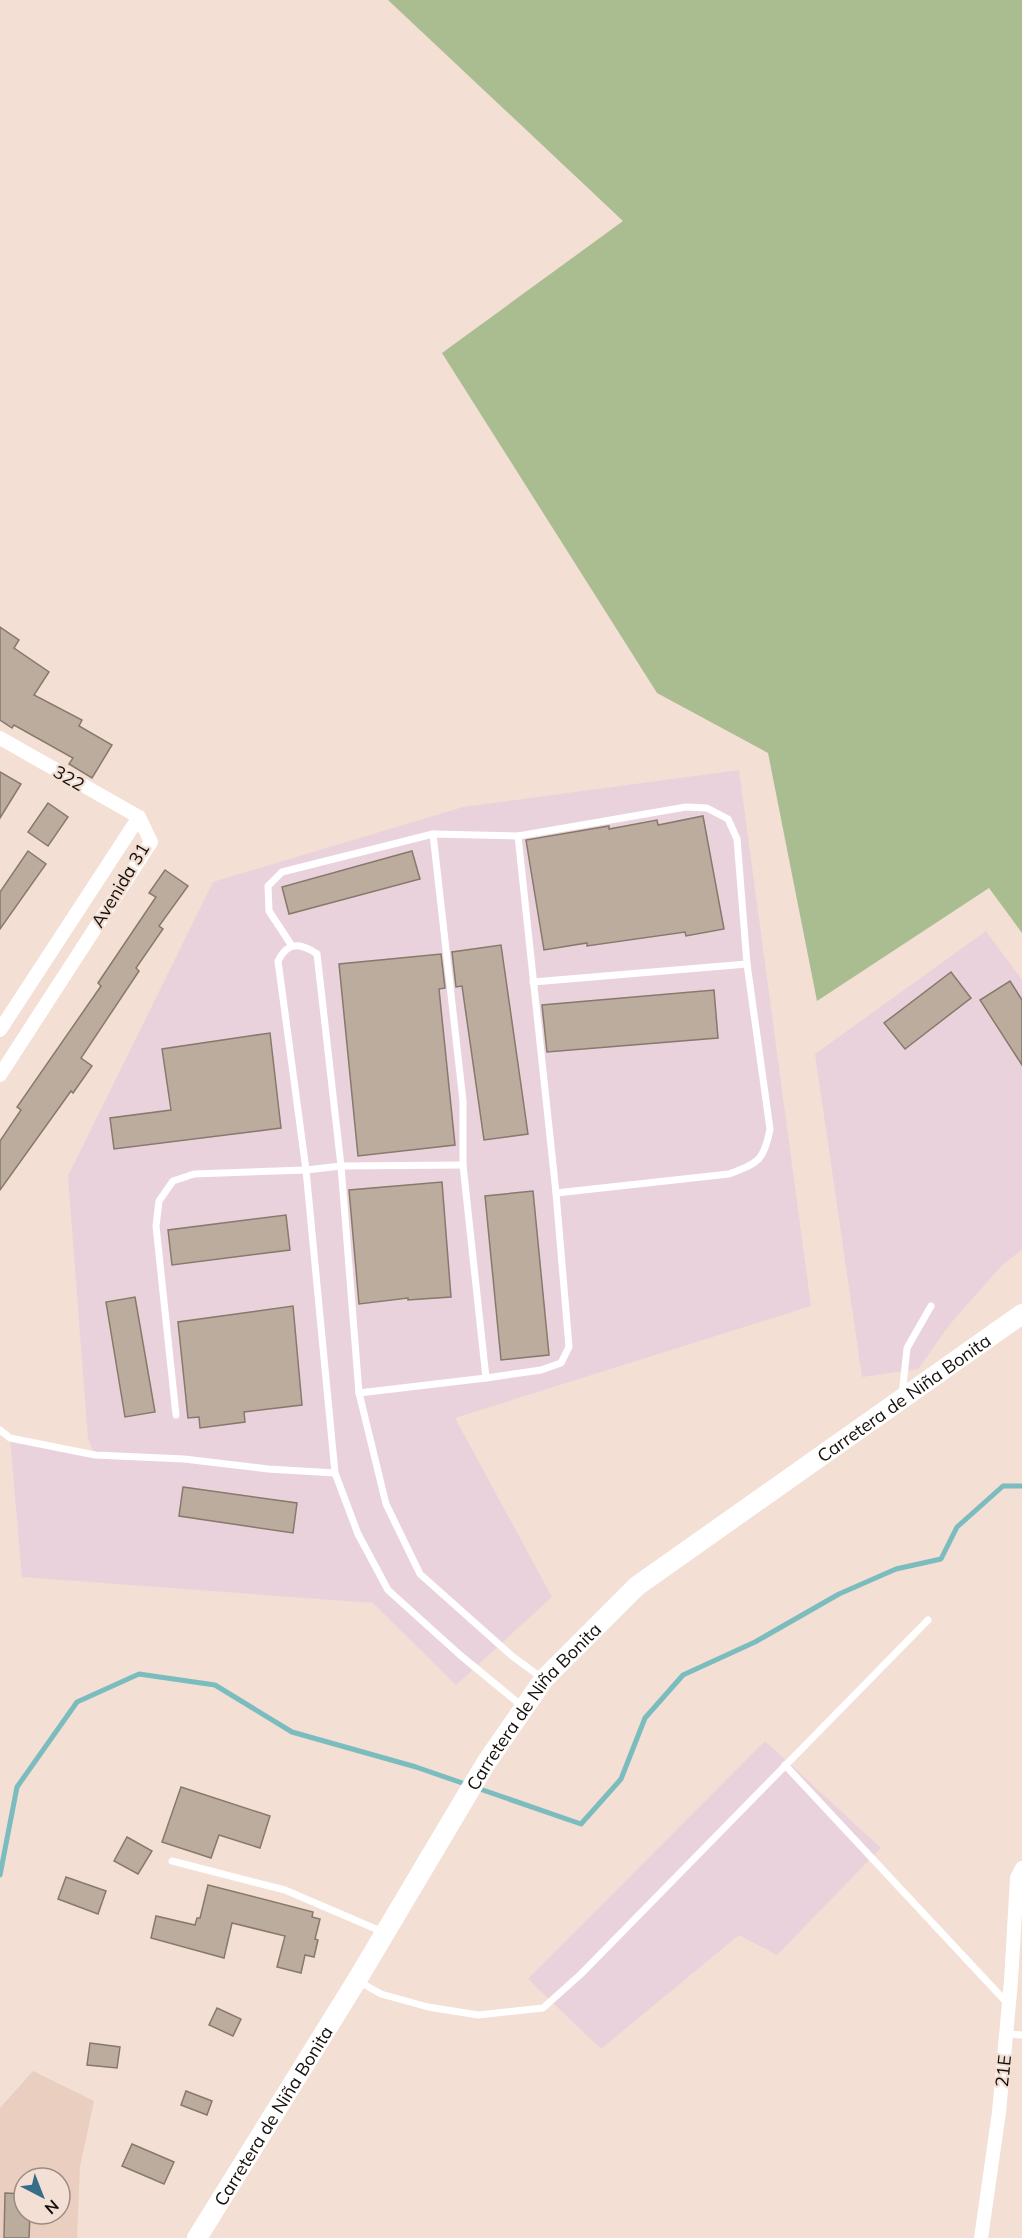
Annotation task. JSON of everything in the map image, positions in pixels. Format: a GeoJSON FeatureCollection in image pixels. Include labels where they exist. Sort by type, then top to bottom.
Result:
{"type":"FeatureCollection","features":[{"type":"Feature","properties":{"kind":"main road","name":"Carretera de Niña Bonita"},"geometry":{"type":"LineString","coordinates":[[197,2238],[386,1933],[472,1786],[544,1679],[638,1586],[1022,1314]]}},
{"type":"Feature","properties":{"kind":"street","name":"322"},"geometry":{"type":"LineString","coordinates":[[0,738],[139,817]]}},
{"type":"Feature","properties":{"kind":"street","name":"Avenida 31"},"geometry":{"type":"LineString","coordinates":[[0,1030],[139,817]]}},
{"type":"Feature","properties":{"kind":"street","name":"Avenida 31"},"geometry":{"type":"LineString","coordinates":[[0,1075],[151,842],[139,817]]}},
{"type":"Feature","properties":{"kind":"street","name":"21E"},"geometry":{"type":"LineString","coordinates":[[981,2238],[999,2112],[1017,1878],[1022,1868]]}},
{"type":"Feature","properties":{"kind":"lane"},"geometry":{"type":"LineString","coordinates":[[292,946],[269,911],[268,886],[282,872],[433,834],[518,836],[686,807],[708,808],[728,819],[737,839],[747,964],[770,1129],[766,1150],[754,1165],[729,1174],[556,1193]]}},
{"type":"Feature","properties":{"kind":"lane"},"geometry":{"type":"LineString","coordinates":[[433,834],[463,1101],[463,1166],[486,1378]]}},
{"type":"Feature","properties":{"kind":"lane"},"geometry":{"type":"LineString","coordinates":[[359,1393],[541,1370],[561,1363],[569,1347],[556,1193],[518,836]]}},
{"type":"Feature","properties":{"kind":"lane"},"geometry":{"type":"LineString","coordinates":[[524,1707],[460,1655],[388,1590],[358,1534],[335,1473],[306,1170],[278,961],[283,952],[292,946],[307,947],[317,954],[341,1166],[359,1393],[386,1504],[420,1574],[512,1656],[544,1679]]}},
{"type":"Feature","properties":{"kind":"lane"},"geometry":{"type":"LineString","coordinates":[[533,981],[747,964]]}},
{"type":"Feature","properties":{"kind":"lane"},"geometry":{"type":"LineString","coordinates":[[176,1415],[156,1226],[159,1201],[173,1181],[194,1174],[306,1170],[341,1166],[463,1166]]}},
{"type":"Feature","properties":{"kind":"lane"},"geometry":{"type":"LineString","coordinates":[[902,1399],[907,1348],[931,1306]]}},
{"type":"Feature","properties":{"kind":"lane"},"geometry":{"type":"LineString","coordinates":[[0,1430],[10,1438],[95,1455],[184,1459],[268,1469],[335,1473]]}},
{"type":"Feature","properties":{"kind":"lane"},"geometry":{"type":"LineString","coordinates":[[357,1980],[381,1994],[428,2007],[478,2015],[543,2008],[581,1974],[928,1620]]}},
{"type":"Feature","properties":{"kind":"lane"},"geometry":{"type":"LineString","coordinates":[[785,1765],[1009,2005]]}},
{"type":"Feature","properties":{"kind":"lane"},"geometry":{"type":"LineString","coordinates":[[172,1861],[285,1890],[386,1933]]}},
{"type":"Feature","properties":{"kind":"lane"},"geometry":{"type":"LineString","coordinates":[[1006,2034],[1022,2035]]}},
{"type":"Feature","properties":{"kind":"shaded area"},"geometry":{"type":"Polygon","coordinates":[[[739,770],[811,1306],[455,1418],[552,1597],[456,1685],[373,1603],[22,1577],[10,1438],[95,1455],[88,1439],[68,1176],[213,882],[463,807],[739,770]]]}},
{"type":"Feature","properties":{"kind":"shaded area"},"geometry":{"type":"Polygon","coordinates":[[[986,931],[1022,980],[1022,1250],[1003,1264],[951,1323],[918,1369],[862,1377],[815,1054],[986,931]]]}},
{"type":"Feature","properties":{"kind":"shaded area"},"geometry":{"type":"Polygon","coordinates":[[[765,1741],[881,1848],[777,1955],[739,1935],[601,2049],[528,1979],[765,1741]]]}},
{"type":"Feature","properties":{"kind":"shaded area"},"geometry":{"type":"Polygon","coordinates":[[[33,2071],[94,2101],[80,2167],[77,2238],[0,2238],[0,2108],[33,2071]]]}},
{"type":"Feature","properties":{"kind":"green space"},"geometry":{"type":"Polygon","coordinates":[[[388,0],[1022,0],[1022,933],[989,888],[817,1001],[768,753],[657,693],[442,353],[623,221],[388,0]]]}},
{"type":"Feature","properties":{"kind":"building"},"geometry":{"type":"Polygon","coordinates":[[[0,627],[19,640],[14,648],[49,672],[34,695],[82,720],[79,726],[112,745],[92,778],[69,764],[73,758],[14,725],[12,728],[0,720],[0,627]]]}},
{"type":"Feature","properties":{"kind":"building"},"geometry":{"type":"Polygon","coordinates":[[[0,772],[21,784],[0,818],[0,772]]]}},
{"type":"Feature","properties":{"kind":"building"},"geometry":{"type":"Polygon","coordinates":[[[48,803],[68,817],[48,846],[28,832],[48,803]]]}},
{"type":"Feature","properties":{"kind":"building"},"geometry":{"type":"Polygon","coordinates":[[[703,816],[724,929],[686,936],[685,932],[544,950],[526,840],[657,820],[658,825],[703,816]]]}},
{"type":"Feature","properties":{"kind":"building"},"geometry":{"type":"Polygon","coordinates":[[[28,851],[46,864],[0,929],[0,892],[28,851]]]}},
{"type":"Feature","properties":{"kind":"building"},"geometry":{"type":"Polygon","coordinates":[[[412,851],[420,879],[289,914],[282,887],[412,851]]]}},
{"type":"Feature","properties":{"kind":"building"},"geometry":{"type":"Polygon","coordinates":[[[165,870],[188,886],[159,926],[163,929],[136,968],[139,971],[81,1058],[92,1066],[73,1093],[71,1091],[0,1190],[0,1141],[21,1110],[17,1107],[101,986],[98,983],[156,897],[149,893],[165,870]]]}},
{"type":"Feature","properties":{"kind":"building"},"geometry":{"type":"Polygon","coordinates":[[[501,945],[528,1134],[484,1140],[462,986],[456,987],[452,952],[501,945]]]}},
{"type":"Feature","properties":{"kind":"building"},"geometry":{"type":"Polygon","coordinates":[[[441,954],[445,988],[439,989],[455,1145],[358,1156],[339,964],[441,954]]]}},
{"type":"Feature","properties":{"kind":"building"},"geometry":{"type":"Polygon","coordinates":[[[951,972],[971,998],[905,1049],[884,1023],[951,972]]]}},
{"type":"Feature","properties":{"kind":"building"},"geometry":{"type":"Polygon","coordinates":[[[1010,981],[1022,1000],[1022,1065],[980,1000],[1010,981]]]}},
{"type":"Feature","properties":{"kind":"building"},"geometry":{"type":"Polygon","coordinates":[[[714,990],[718,1038],[547,1052],[542,1005],[714,990]]]}},
{"type":"Feature","properties":{"kind":"building"},"geometry":{"type":"Polygon","coordinates":[[[270,1033],[281,1128],[114,1149],[110,1118],[171,1110],[162,1049],[270,1033]]]}},
{"type":"Feature","properties":{"kind":"building"},"geometry":{"type":"Polygon","coordinates":[[[442,1182],[451,1297],[408,1300],[408,1298],[359,1304],[349,1190],[442,1182]]]}},
{"type":"Feature","properties":{"kind":"building"},"geometry":{"type":"Polygon","coordinates":[[[533,1191],[549,1355],[501,1360],[485,1196],[533,1191]]]}},
{"type":"Feature","properties":{"kind":"building"},"geometry":{"type":"Polygon","coordinates":[[[286,1215],[290,1250],[172,1265],[168,1230],[286,1215]]]}},
{"type":"Feature","properties":{"kind":"building"},"geometry":{"type":"Polygon","coordinates":[[[135,1297],[155,1412],[125,1417],[106,1302],[135,1297]]]}},
{"type":"Feature","properties":{"kind":"building"},"geometry":{"type":"Polygon","coordinates":[[[293,1306],[302,1405],[244,1412],[245,1422],[200,1428],[199,1417],[188,1418],[178,1322],[293,1306]]]}},
{"type":"Feature","properties":{"kind":"building"},"geometry":{"type":"Polygon","coordinates":[[[183,1487],[297,1503],[293,1533],[179,1516],[183,1487]]]}},
{"type":"Feature","properties":{"kind":"building"},"geometry":{"type":"Polygon","coordinates":[[[181,1787],[270,1816],[260,1848],[219,1835],[211,1858],[162,1842],[181,1787]]]}},
{"type":"Feature","properties":{"kind":"building"},"geometry":{"type":"Polygon","coordinates":[[[127,1837],[152,1851],[138,1874],[114,1861],[127,1837]]]}},
{"type":"Feature","properties":{"kind":"building"},"geometry":{"type":"Polygon","coordinates":[[[66,1877],[106,1891],[98,1914],[58,1899],[66,1877]]]}},
{"type":"Feature","properties":{"kind":"building"},"geometry":{"type":"Polygon","coordinates":[[[208,1885],[313,1912],[312,1917],[320,1919],[315,1939],[318,1940],[314,1957],[305,1955],[301,1973],[277,1967],[285,1936],[232,1923],[224,1958],[151,1938],[156,1916],[195,1925],[197,1918],[200,1918],[208,1885]]]}},
{"type":"Feature","properties":{"kind":"building"},"geometry":{"type":"Polygon","coordinates":[[[217,2008],[241,2019],[233,2036],[209,2025],[217,2008]]]}},
{"type":"Feature","properties":{"kind":"building"},"geometry":{"type":"Polygon","coordinates":[[[90,2043],[120,2047],[117,2068],[87,2065],[90,2043]]]}},
{"type":"Feature","properties":{"kind":"building"},"geometry":{"type":"Polygon","coordinates":[[[186,2091],[212,2101],[207,2115],[181,2105],[186,2091]]]}},
{"type":"Feature","properties":{"kind":"building"},"geometry":{"type":"Polygon","coordinates":[[[132,2144],[174,2162],[164,2184],[122,2166],[132,2144]]]}},
{"type":"Feature","properties":{"kind":"building"},"geometry":{"type":"Polygon","coordinates":[[[5,2193],[12,2193],[12,2226],[30,2226],[29,2238],[4,2238],[5,2193]]]}},
{"type":"Feature","properties":{"kind":"waterway"},"geometry":{"type":"LineString","coordinates":[[477,1788],[581,1824],[621,1779],[645,1718],[683,1675],[755,1642],[839,1594],[896,1569],[941,1559],[957,1527],[1003,1486],[1022,1486]]}},
{"type":"Feature","properties":{"kind":"waterway"},"geometry":{"type":"LineString","coordinates":[[0,1875],[17,1787],[77,1702],[139,1674],[215,1685],[292,1732],[416,1767],[468,1785]]}}]}
